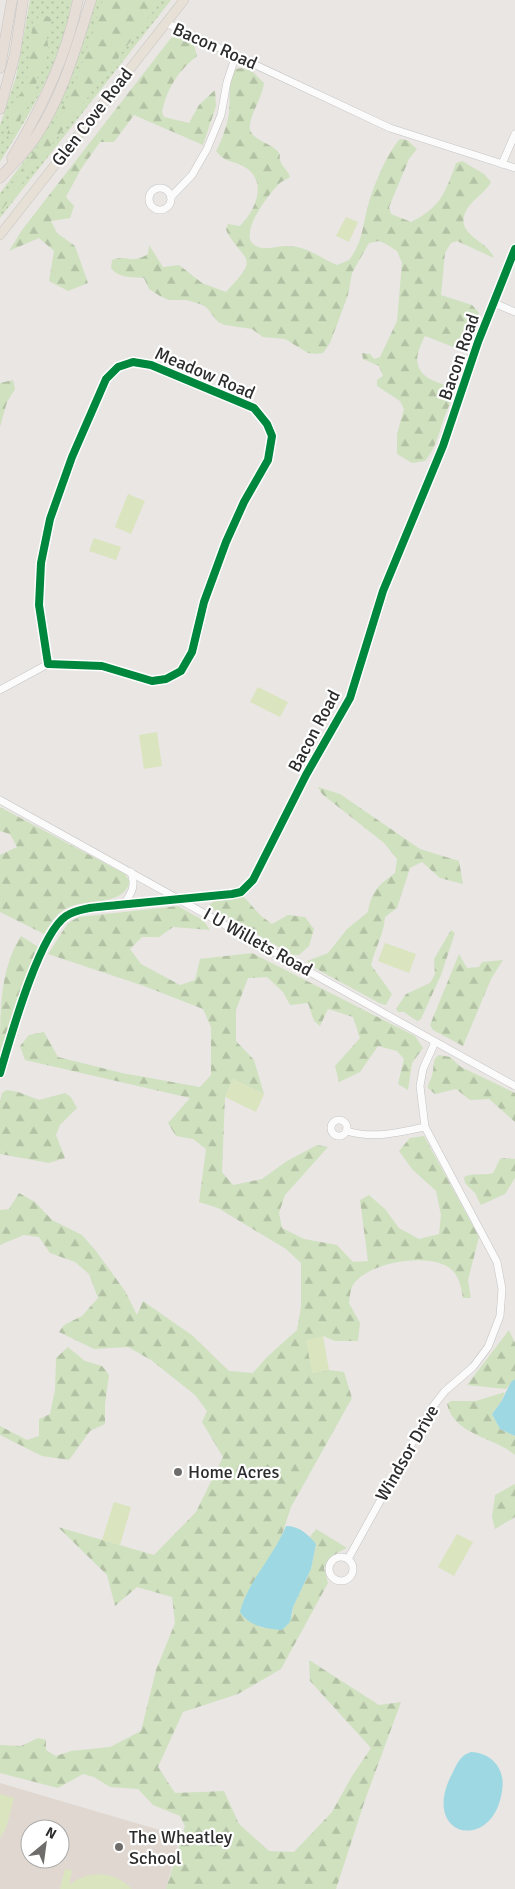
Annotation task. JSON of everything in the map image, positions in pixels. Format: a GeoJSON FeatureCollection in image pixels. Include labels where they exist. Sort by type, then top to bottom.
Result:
{"type":"FeatureCollection","features":[{"type":"Feature","properties":{"kind":"highway"},"geometry":{"type":"LineString","coordinates":[[0,68],[12,0]]}},
{"type":"Feature","properties":{"kind":"highway"},"geometry":{"type":"LineString","coordinates":[[0,110],[15,54],[23,0]]}},
{"type":"Feature","properties":{"kind":"highway"},"geometry":{"type":"LineString","coordinates":[[0,178],[39,111],[56,74],[78,0]]}},
{"type":"Feature","properties":{"kind":"highway"},"geometry":{"type":"LineString","coordinates":[[0,178],[34,139],[54,104],[70,67],[91,0]]}},
{"type":"Feature","properties":{"kind":"main road","name":"Glen Cove Road"},"geometry":{"type":"LineString","coordinates":[[0,235],[184,0]]}},
{"type":"Feature","properties":{"kind":"street","name":"Bacon Road"},"geometry":{"type":"LineString","coordinates":[[166,23],[390,128],[515,168]]}},
{"type":"Feature","properties":{"kind":"street"},"geometry":{"type":"LineString","coordinates":[[171,197],[192,175],[207,149],[221,115],[227,82],[236,55]]}},
{"type":"Feature","properties":{"kind":"street"},"geometry":{"type":"LineString","coordinates":[[502,164],[515,134]]}},
{"type":"Feature","properties":{"kind":"street","name":"Bacon Road"},"geometry":{"type":"LineString","coordinates":[[0,1072],[26,992],[47,942],[58,924],[67,915],[83,910],[179,898],[232,894],[241,892],[248,886],[350,698],[383,591],[443,446],[505,268],[515,249]]}},
{"type":"Feature","properties":{"kind":"street"},"geometry":{"type":"LineString","coordinates":[[494,303],[515,312]]}},
{"type":"Feature","properties":{"kind":"street","name":"Meadow Road"},"geometry":{"type":"LineString","coordinates":[[142,363],[254,408],[267,424],[272,436],[272,446],[268,460],[244,502],[226,542],[204,602],[192,652],[187,664],[174,676],[152,681],[102,666],[48,664],[39,605],[41,562],[46,536],[72,457],[109,376],[124,364],[142,363]]}},
{"type":"Feature","properties":{"kind":"street"},"geometry":{"type":"LineString","coordinates":[[0,690],[48,664]]}},
{"type":"Feature","properties":{"kind":"street","name":"I U Willets Road"},"geometry":{"type":"LineString","coordinates":[[0,800],[515,1086]]}},
{"type":"Feature","properties":{"kind":"street"},"geometry":{"type":"LineString","coordinates":[[123,905],[133,890],[134,882],[131,872]]}},
{"type":"Feature","properties":{"kind":"street","name":"Windsor Drive"},"geometry":{"type":"LineString","coordinates":[[348,1559],[430,1409],[481,1358],[494,1335],[500,1316],[502,1289],[497,1262],[424,1126],[420,1086],[423,1070],[434,1042]]}},
{"type":"Feature","properties":{"kind":"street"},"geometry":{"type":"LineString","coordinates":[[346,1131],[363,1136],[382,1136],[424,1126]]}},
{"type":"Feature","properties":{"kind":"shaded area","name":"The Wheatley School"},"geometry":{"type":"Polygon","coordinates":[[[0,1783],[180,1836],[166,1889],[0,1889],[0,1783]]]}},
{"type":"Feature","properties":{"kind":"green space"},"geometry":{"type":"Polygon","coordinates":[[[30,0],[72,0],[61,44],[44,85],[0,162],[0,125],[16,77],[30,0]]]}},
{"type":"Feature","properties":{"kind":"green space"},"geometry":{"type":"Polygon","coordinates":[[[96,0],[171,0],[0,218],[0,193],[28,156],[47,124],[96,0]]]}},
{"type":"Feature","properties":{"kind":"green space"},"geometry":{"type":"Polygon","coordinates":[[[103,0],[162,0],[0,212],[0,201],[51,128],[75,84],[103,0]]]}},
{"type":"Feature","properties":{"kind":"green space"},"geometry":{"type":"Polygon","coordinates":[[[42,15],[52,18],[47,38],[49,53],[38,76],[32,100],[21,117],[19,129],[6,137],[10,126],[12,104],[26,87],[33,21],[42,15]]]}},
{"type":"Feature","properties":{"kind":"green space"},"geometry":{"type":"Polygon","coordinates":[[[184,36],[193,42],[197,56],[174,81],[162,112],[164,117],[189,123],[199,105],[215,90],[216,106],[203,145],[134,115],[114,142],[100,142],[81,169],[66,197],[74,206],[70,218],[51,221],[57,233],[75,246],[88,283],[68,291],[49,281],[54,251],[39,238],[9,251],[22,230],[171,38],[184,36]]]}},
{"type":"Feature","properties":{"kind":"green space"},"geometry":{"type":"Polygon","coordinates":[[[241,68],[252,71],[264,83],[251,119],[250,130],[256,138],[276,149],[290,177],[281,182],[274,190],[262,205],[253,223],[250,238],[253,244],[261,248],[287,246],[301,248],[337,265],[349,260],[360,241],[370,199],[377,180],[390,152],[400,139],[407,140],[417,149],[409,159],[389,207],[391,214],[411,222],[429,211],[436,205],[445,191],[456,163],[462,161],[484,174],[491,182],[467,209],[464,225],[473,237],[491,252],[494,258],[457,241],[451,243],[445,253],[441,295],[472,305],[479,313],[467,349],[461,350],[425,336],[419,349],[418,366],[425,376],[446,385],[453,391],[436,442],[425,461],[412,463],[397,454],[397,434],[404,409],[400,401],[377,386],[377,380],[383,376],[379,366],[363,359],[362,353],[370,354],[374,359],[380,357],[397,321],[402,263],[397,251],[386,244],[379,241],[369,243],[352,273],[348,295],[330,343],[323,353],[317,354],[308,353],[285,339],[263,337],[252,329],[225,325],[218,322],[206,307],[200,304],[186,300],[169,300],[149,289],[144,278],[117,274],[111,268],[112,260],[117,258],[137,259],[148,254],[149,245],[163,267],[179,265],[202,283],[226,292],[244,271],[247,265],[246,259],[226,230],[228,224],[240,226],[246,219],[255,204],[258,187],[256,179],[251,172],[243,166],[225,159],[216,151],[226,127],[230,107],[231,79],[236,69],[241,68]]]}},
{"type":"Feature","properties":{"kind":"green space"},"geometry":{"type":"Polygon","coordinates":[[[346,217],[358,222],[349,242],[336,236],[346,217]]]}},
{"type":"Feature","properties":{"kind":"green space"},"geometry":{"type":"Polygon","coordinates":[[[13,380],[15,389],[7,402],[0,427],[0,383],[13,380]]]}},
{"type":"Feature","properties":{"kind":"green space"},"geometry":{"type":"Polygon","coordinates":[[[128,494],[145,501],[131,534],[115,527],[128,494]]]}},
{"type":"Feature","properties":{"kind":"green space"},"geometry":{"type":"Polygon","coordinates":[[[94,538],[121,547],[116,560],[89,551],[94,538]]]}},
{"type":"Feature","properties":{"kind":"green space"},"geometry":{"type":"Polygon","coordinates":[[[258,687],[288,702],[280,717],[250,702],[258,687]]]}},
{"type":"Feature","properties":{"kind":"green space"},"geometry":{"type":"Polygon","coordinates":[[[157,732],[162,766],[144,769],[139,735],[157,732]]]}},
{"type":"Feature","properties":{"kind":"green space"},"geometry":{"type":"Polygon","coordinates":[[[318,787],[340,794],[420,849],[459,861],[463,884],[440,878],[422,862],[410,868],[397,908],[385,917],[371,965],[392,994],[386,1005],[313,967],[307,961],[328,953],[347,929],[368,912],[374,893],[384,881],[395,873],[397,859],[384,843],[322,794],[318,787]]]}},
{"type":"Feature","properties":{"kind":"green space"},"geometry":{"type":"Polygon","coordinates":[[[0,807],[125,874],[130,882],[125,891],[109,899],[69,907],[56,917],[44,934],[0,912],[0,855],[17,847],[10,834],[0,831],[0,807]]]}},
{"type":"Feature","properties":{"kind":"green space"},"geometry":{"type":"Polygon","coordinates":[[[243,896],[261,916],[272,924],[288,915],[305,917],[314,929],[309,946],[299,955],[293,955],[209,907],[216,900],[243,896]]]}},
{"type":"Feature","properties":{"kind":"green space"},"geometry":{"type":"Polygon","coordinates":[[[178,906],[204,921],[210,930],[173,927],[159,937],[142,937],[130,949],[141,964],[180,985],[195,980],[200,959],[252,953],[415,1036],[423,1048],[412,1063],[408,1090],[398,1084],[404,1059],[397,1051],[378,1046],[360,1072],[339,1082],[335,1066],[360,1038],[353,1017],[328,1009],[320,1026],[314,1021],[308,1003],[290,1005],[283,992],[267,977],[248,978],[236,1010],[236,1041],[254,1060],[264,1094],[233,1079],[225,1097],[222,1172],[233,1185],[262,1179],[287,1161],[317,1145],[328,1147],[285,1195],[279,1213],[282,1228],[304,1239],[337,1245],[353,1262],[368,1261],[360,1200],[369,1195],[385,1209],[399,1228],[419,1239],[439,1234],[441,1215],[436,1191],[412,1169],[399,1151],[410,1138],[424,1136],[479,1237],[468,1280],[471,1298],[463,1298],[461,1287],[452,1270],[443,1264],[430,1261],[416,1260],[385,1265],[360,1277],[353,1285],[349,1303],[360,1323],[358,1341],[335,1341],[323,1336],[312,1373],[329,1370],[344,1372],[352,1398],[291,1507],[281,1538],[255,1582],[244,1618],[263,1628],[292,1616],[293,1607],[311,1569],[316,1545],[310,1537],[316,1529],[347,1548],[333,1555],[328,1560],[324,1568],[328,1583],[281,1669],[238,1694],[183,1712],[158,1767],[175,1793],[224,1791],[239,1824],[269,1851],[294,1852],[332,1812],[352,1776],[371,1748],[310,1681],[309,1660],[379,1705],[401,1702],[365,1800],[336,1889],[166,1889],[185,1826],[180,1816],[153,1805],[138,1789],[110,1787],[94,1777],[83,1774],[58,1788],[0,1773],[0,1745],[21,1746],[38,1738],[46,1740],[46,1750],[56,1756],[71,1751],[110,1747],[141,1731],[156,1670],[175,1623],[172,1597],[137,1587],[115,1606],[107,1575],[58,1527],[154,1555],[196,1512],[223,1457],[202,1422],[207,1411],[195,1395],[151,1360],[128,1347],[94,1349],[59,1332],[64,1325],[82,1316],[98,1298],[89,1274],[75,1262],[50,1253],[39,1237],[24,1235],[0,1245],[0,1210],[9,1209],[19,1193],[35,1202],[52,1220],[82,1235],[125,1291],[137,1315],[143,1301],[193,1336],[229,1371],[253,1373],[267,1357],[297,1330],[301,1307],[301,1263],[286,1249],[218,1208],[199,1202],[206,1149],[193,1139],[176,1136],[168,1123],[190,1098],[25,1060],[20,1046],[29,1035],[44,1032],[58,1057],[122,1073],[200,1087],[211,1075],[211,1027],[203,1009],[144,986],[48,954],[68,923],[79,917],[178,906]]]}},
{"type":"Feature","properties":{"kind":"green space"},"geometry":{"type":"Polygon","coordinates":[[[451,930],[455,933],[441,975],[421,1019],[417,1021],[404,1012],[398,1012],[396,1009],[406,994],[430,983],[435,974],[434,959],[451,930]]]}},
{"type":"Feature","properties":{"kind":"green space"},"geometry":{"type":"Polygon","coordinates":[[[21,936],[40,948],[0,1052],[0,1021],[5,976],[14,949],[21,936]]]}},
{"type":"Feature","properties":{"kind":"green space"},"geometry":{"type":"Polygon","coordinates":[[[385,943],[416,954],[409,973],[378,961],[385,943]]]}},
{"type":"Feature","properties":{"kind":"green space"},"geometry":{"type":"Polygon","coordinates":[[[459,954],[467,968],[479,967],[482,962],[503,960],[491,979],[463,1046],[433,1030],[430,1025],[459,954]]]}},
{"type":"Feature","properties":{"kind":"green space"},"geometry":{"type":"Polygon","coordinates":[[[439,1055],[450,1057],[461,1067],[515,1093],[515,1122],[489,1099],[470,1100],[456,1089],[435,1094],[428,1088],[434,1061],[439,1055]]]}},
{"type":"Feature","properties":{"kind":"green space"},"geometry":{"type":"Polygon","coordinates":[[[233,1079],[264,1094],[256,1112],[225,1097],[233,1079]]]}},
{"type":"Feature","properties":{"kind":"green space"},"geometry":{"type":"Polygon","coordinates":[[[7,1090],[39,1100],[65,1093],[71,1097],[77,1108],[60,1125],[56,1135],[65,1158],[49,1163],[0,1154],[0,1101],[2,1093],[7,1090]]]}},
{"type":"Feature","properties":{"kind":"green space"},"geometry":{"type":"Polygon","coordinates":[[[500,1159],[515,1159],[515,1178],[505,1194],[481,1205],[475,1193],[465,1183],[464,1177],[493,1173],[500,1159]]]}},
{"type":"Feature","properties":{"kind":"green space"},"geometry":{"type":"Polygon","coordinates":[[[509,1330],[515,1343],[515,1379],[506,1389],[467,1385],[509,1330]]]}},
{"type":"Feature","properties":{"kind":"green space"},"geometry":{"type":"Polygon","coordinates":[[[323,1336],[329,1370],[312,1373],[306,1340],[323,1336]]]}},
{"type":"Feature","properties":{"kind":"green space"},"geometry":{"type":"Polygon","coordinates":[[[68,1347],[85,1361],[102,1366],[109,1375],[105,1404],[105,1424],[90,1431],[69,1460],[42,1456],[0,1435],[0,1426],[27,1440],[39,1436],[39,1419],[50,1414],[55,1390],[56,1358],[68,1347]]]}},
{"type":"Feature","properties":{"kind":"green space"},"geometry":{"type":"Polygon","coordinates":[[[505,1392],[501,1402],[492,1414],[500,1429],[515,1436],[515,1455],[458,1423],[451,1414],[447,1404],[451,1401],[476,1401],[505,1392]]]}},
{"type":"Feature","properties":{"kind":"green space"},"geometry":{"type":"Polygon","coordinates":[[[515,1484],[515,1517],[495,1529],[492,1517],[495,1495],[515,1484]]]}},
{"type":"Feature","properties":{"kind":"green space"},"geometry":{"type":"Polygon","coordinates":[[[114,1502],[131,1507],[120,1545],[102,1540],[114,1502]]]}},
{"type":"Feature","properties":{"kind":"green space"},"geometry":{"type":"Polygon","coordinates":[[[457,1534],[473,1542],[454,1576],[438,1567],[457,1534]]]}},
{"type":"Feature","properties":{"kind":"green space"},"geometry":{"type":"Polygon","coordinates":[[[0,1794],[14,1798],[6,1828],[0,1838],[0,1794]]]}},
{"type":"Feature","properties":{"kind":"green space"},"geometry":{"type":"Polygon","coordinates":[[[65,1869],[72,1871],[69,1885],[85,1876],[102,1874],[118,1879],[132,1889],[60,1889],[65,1869]]]}},
{"type":"Feature","properties":{"kind":"water"},"geometry":{"type":"Polygon","coordinates":[[[515,1379],[515,1436],[500,1429],[492,1414],[501,1402],[511,1382],[515,1379]]]}},
{"type":"Feature","properties":{"kind":"water"},"geometry":{"type":"Polygon","coordinates":[[[286,1526],[295,1527],[303,1531],[316,1544],[311,1569],[293,1607],[290,1622],[282,1630],[253,1624],[240,1612],[249,1590],[286,1526]]]}},
{"type":"Feature","properties":{"kind":"water"},"geometry":{"type":"Polygon","coordinates":[[[471,1752],[485,1755],[496,1764],[502,1776],[502,1791],[496,1811],[486,1824],[474,1830],[461,1830],[451,1824],[445,1812],[444,1795],[457,1763],[464,1755],[471,1752]]]}},
{"type":"Feature","properties":{"kind":"cycle path"},"geometry":{"type":"LineString","coordinates":[[0,1073],[18,1013],[36,965],[46,943],[66,916],[91,908],[232,894],[241,892],[253,880],[306,775],[350,698],[383,591],[443,446],[478,342],[515,249]]}},
{"type":"Feature","properties":{"kind":"cycle path"},"geometry":{"type":"LineString","coordinates":[[133,362],[151,365],[254,408],[267,424],[272,436],[268,460],[244,502],[226,542],[204,602],[192,652],[181,671],[166,679],[152,681],[102,666],[48,664],[39,605],[41,563],[50,519],[72,457],[106,379],[118,367],[133,362]]}},
{"type":"Feature","properties":{"kind":"place","name":"Home Acres"},"geometry":{"type":"Point","coordinates":[178,1472]}},
{"type":"Feature","properties":{"kind":"place","name":"The Wheatley School"},"geometry":{"type":"Point","coordinates":[119,1847]}}]}
